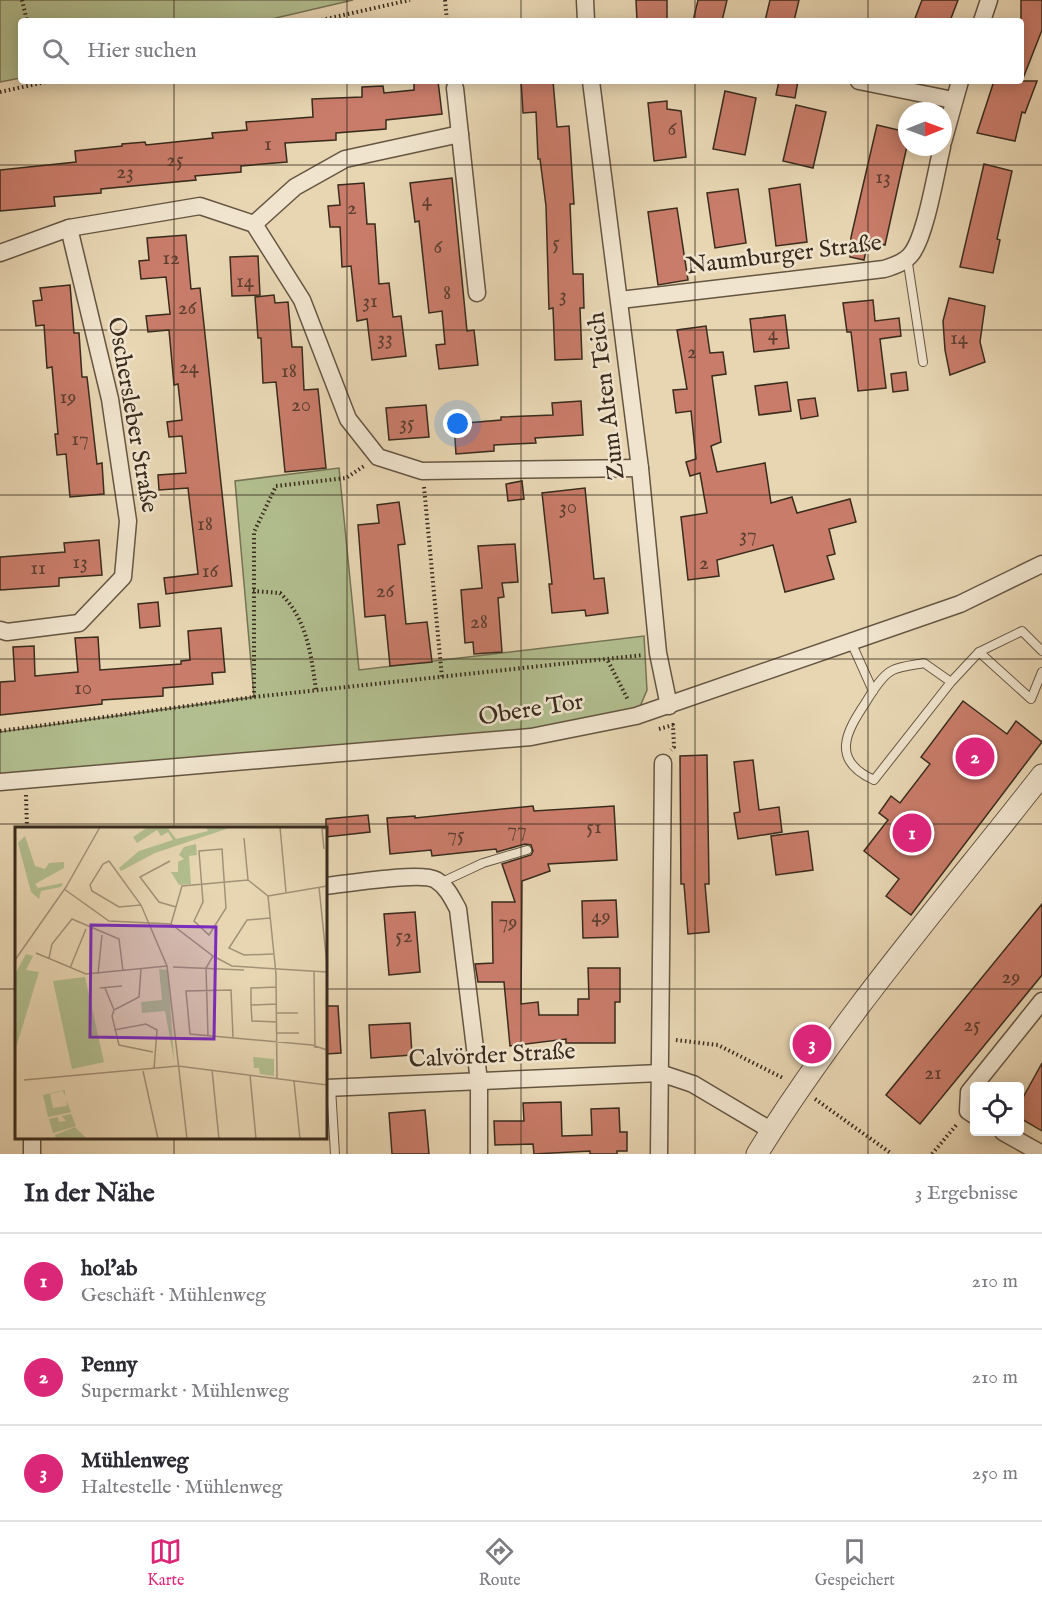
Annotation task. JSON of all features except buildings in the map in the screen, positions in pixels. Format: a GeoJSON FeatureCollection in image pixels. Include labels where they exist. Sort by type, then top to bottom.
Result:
{"type":"FeatureCollection","features":[{"type":"Feature","properties":{"kind":"street"},"geometry":{"type":"LineString","coordinates":[[585,0],[586,18]]}},
{"type":"Feature","properties":{"kind":"street"},"geometry":{"type":"LineString","coordinates":[[983,18],[989,0]]}},
{"type":"Feature","properties":{"kind":"street","name":"Zum Alten Teich"},"geometry":{"type":"LineString","coordinates":[[591,84],[640,468],[658,653],[669,706]]}},
{"type":"Feature","properties":{"kind":"street"},"geometry":{"type":"LineString","coordinates":[[874,84],[953,100]]}},
{"type":"Feature","properties":{"kind":"street"},"geometry":{"type":"LineString","coordinates":[[952,104],[959,84]]}},
{"type":"Feature","properties":{"kind":"street"},"geometry":{"type":"LineString","coordinates":[[455,88],[477,293]]}},
{"type":"Feature","properties":{"kind":"street"},"geometry":{"type":"LineString","coordinates":[[254,224],[295,187],[345,159],[460,134]]}},
{"type":"Feature","properties":{"kind":"street","name":"Naumburger Straße"},"geometry":{"type":"LineString","coordinates":[[620,300],[884,269],[912,253],[921,233],[940,156]]}},
{"type":"Feature","properties":{"kind":"street"},"geometry":{"type":"LineString","coordinates":[[0,253],[69,228],[200,206],[254,224],[302,300],[348,419],[378,457],[422,471],[640,468]]}},
{"type":"Feature","properties":{"kind":"street","name":"Oschersleber Straße"},"geometry":{"type":"LineString","coordinates":[[0,630],[7,632],[79,623],[123,578],[128,521],[113,422],[69,228]]}},
{"type":"Feature","properties":{"kind":"street","name":"Obere Tor"},"geometry":{"type":"LineString","coordinates":[[0,782],[531,737],[636,716],[960,604],[1042,564]]}},
{"type":"Feature","properties":{"kind":"street"},"geometry":{"type":"LineString","coordinates":[[659,1154],[662,1040],[663,763]]}},
{"type":"Feature","properties":{"kind":"street"},"geometry":{"type":"LineString","coordinates":[[757,1154],[800,1088],[849,1021],[1042,775]]}},
{"type":"Feature","properties":{"kind":"street"},"geometry":{"type":"LineString","coordinates":[[327,886],[415,876],[434,879],[448,890],[458,909],[479,1081],[479,1154]]}},
{"type":"Feature","properties":{"kind":"street"},"geometry":{"type":"LineString","coordinates":[[977,1082],[1042,1001]]}},
{"type":"Feature","properties":{"kind":"street"},"geometry":{"type":"LineString","coordinates":[[660,1073],[693,1084],[772,1131]]}},
{"type":"Feature","properties":{"kind":"street","name":"Calvörder Straße"},"geometry":{"type":"LineString","coordinates":[[328,1088],[660,1073]]}},
{"type":"Feature","properties":{"kind":"street"},"geometry":{"type":"LineString","coordinates":[[1011,1136],[1042,1154]]}},
{"type":"Feature","properties":{"kind":"street"},"geometry":{"type":"LineString","coordinates":[[32,1154],[33,1139]]}},
{"type":"Feature","properties":{"kind":"lane"},"geometry":{"type":"LineString","coordinates":[[907,257],[922,362]]}},
{"type":"Feature","properties":{"kind":"lane"},"geometry":{"type":"LineString","coordinates":[[951,682],[924,663],[891,670],[873,691],[846,731],[847,756],[861,774],[874,780],[951,682],[979,652],[1022,631],[1042,651]]}},
{"type":"Feature","properties":{"kind":"lane"},"geometry":{"type":"LineString","coordinates":[[851,642],[873,691]]}},
{"type":"Feature","properties":{"kind":"lane"},"geometry":{"type":"LineString","coordinates":[[979,652],[1031,699],[1042,672]]}},
{"type":"Feature","properties":{"kind":"lane"},"geometry":{"type":"LineString","coordinates":[[440,884],[483,863],[527,850]]}},
{"type":"Feature","properties":{"kind":"lane"},"geometry":{"type":"LineString","coordinates":[[328,1088],[334,1154]]}},
{"type":"Feature","properties":{"kind":"path"},"geometry":{"type":"LineString","coordinates":[[22,0],[26,18]]}},
{"type":"Feature","properties":{"kind":"path"},"geometry":{"type":"LineString","coordinates":[[330,18],[410,0]]}},
{"type":"Feature","properties":{"kind":"path"},"geometry":{"type":"LineString","coordinates":[[445,0],[447,18]]}},
{"type":"Feature","properties":{"kind":"path"},"geometry":{"type":"LineString","coordinates":[[0,92],[36,84]]}},
{"type":"Feature","properties":{"kind":"path"},"geometry":{"type":"LineString","coordinates":[[254,697],[254,532],[276,486],[346,478],[378,457]]}},
{"type":"Feature","properties":{"kind":"path"},"geometry":{"type":"LineString","coordinates":[[422,471],[442,678]]}},
{"type":"Feature","properties":{"kind":"path"},"geometry":{"type":"LineString","coordinates":[[253,591],[280,593],[294,606],[310,645],[316,691]]}},
{"type":"Feature","properties":{"kind":"path"},"geometry":{"type":"LineString","coordinates":[[0,731],[254,697],[608,661],[658,653]]}},
{"type":"Feature","properties":{"kind":"path"},"geometry":{"type":"LineString","coordinates":[[25,779],[27,827]]}},
{"type":"Feature","properties":{"kind":"path"},"geometry":{"type":"LineString","coordinates":[[662,1040],[718,1046],[800,1088],[892,1154]]}},
{"type":"Feature","properties":{"kind":"path"},"geometry":{"type":"LineString","coordinates":[[932,1154],[970,1114]]}},
{"type":"Feature","properties":{"kind":"green space"},"geometry":{"type":"Polygon","coordinates":[[[0,0],[353,0],[276,18],[18,18],[18,79],[0,82],[0,0]]]}},
{"type":"Feature","properties":{"kind":"green space"},"geometry":{"type":"Polygon","coordinates":[[[339,468],[359,670],[644,636],[647,690],[636,716],[531,737],[0,784],[0,732],[254,697],[235,481],[339,468]]]}},
{"type":"Feature","properties":{"kind":"place","name":"Penny"},"geometry":{"type":"Point","coordinates":[975,757]}},
{"type":"Feature","properties":{"kind":"place","name":"hol'ab"},"geometry":{"type":"Point","coordinates":[912,833]}},
{"type":"Feature","properties":{"kind":"place","name":"Mühlenweg"},"geometry":{"type":"Point","coordinates":[812,1044]}}]}
